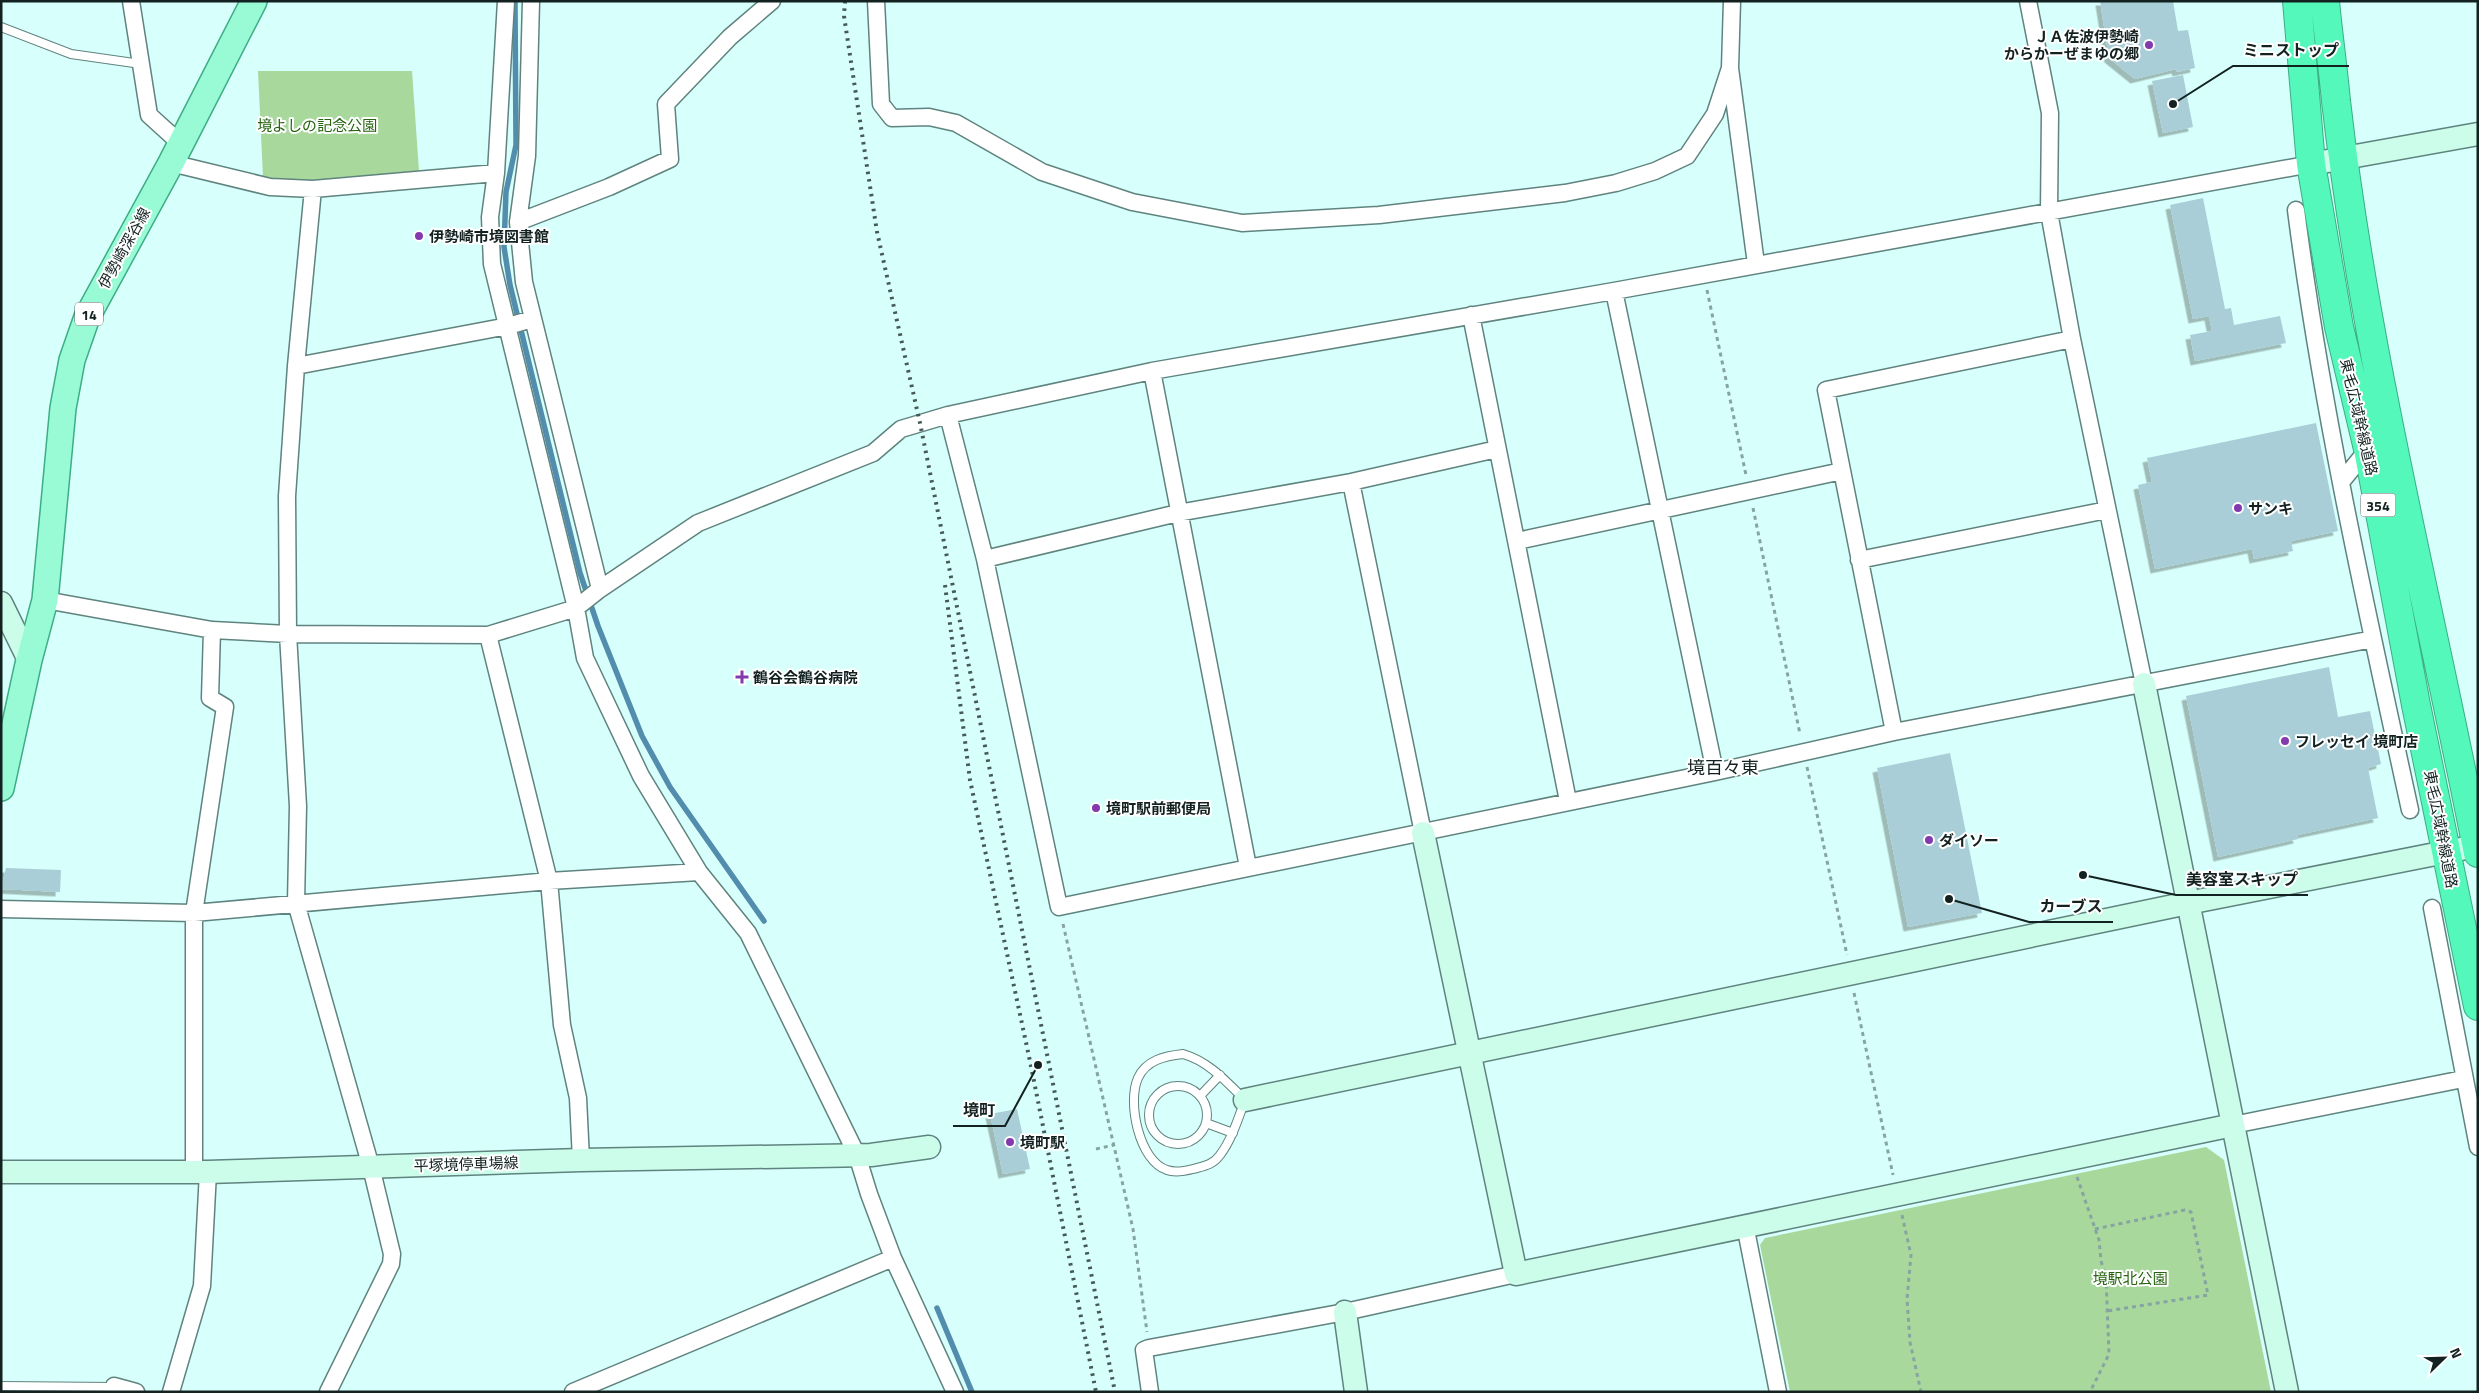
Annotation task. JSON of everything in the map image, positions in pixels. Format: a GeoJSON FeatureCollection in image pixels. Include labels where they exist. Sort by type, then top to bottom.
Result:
{"type":"FeatureCollection","features":[{"type":"Feature","properties":{"kind":"highway","name":"東毛広域幹線道路"},"geometry":{"type":"LineString","coordinates":[[2296,1],[2311,164],[2339,327],[2368,449],[2445,852],[2478,1006]]}},
{"type":"Feature","properties":{"kind":"highway","name":"東毛広域幹線道路"},"geometry":{"type":"LineString","coordinates":[[2325,1],[2343,159],[2368,325],[2477,850]]}},
{"type":"Feature","properties":{"kind":"main road","name":"伊勢崎深谷線"},"geometry":{"type":"LineString","coordinates":[[29,660],[44,600],[63,408],[72,360],[87,317],[176,154],[254,1]]}},
{"type":"Feature","properties":{"kind":"main road","name":"14"},"geometry":{"type":"LineString","coordinates":[[1,788],[29,660]]}},
{"type":"Feature","properties":{"kind":"street"},"geometry":{"type":"LineString","coordinates":[[131,1],[149,115],[176,154],[270,187],[313,189],[496,173]]}},
{"type":"Feature","properties":{"kind":"street"},"geometry":{"type":"LineString","coordinates":[[506,1],[496,173],[490,216],[492,264],[576,608],[585,658],[641,776],[699,872],[748,933],[871,1154],[868,1194],[892,1258],[955,1392]]}},
{"type":"Feature","properties":{"kind":"street"},"geometry":{"type":"LineString","coordinates":[[531,1],[527,156],[518,222],[524,282],[600,589]]}},
{"type":"Feature","properties":{"kind":"street"},"geometry":{"type":"LineString","coordinates":[[518,222],[609,187],[670,159],[666,104],[730,37],[772,1]]}},
{"type":"Feature","properties":{"kind":"street"},"geometry":{"type":"LineString","coordinates":[[876,1],[881,104],[892,118],[929,117],[956,123],[1042,172],[1132,202],[1242,223],[1379,215],[1565,193],[1616,183],[1655,171],[1687,156],[1715,114],[1730,68]]}},
{"type":"Feature","properties":{"kind":"street"},"geometry":{"type":"LineString","coordinates":[[1732,1],[1730,68],[1756,264]]}},
{"type":"Feature","properties":{"kind":"street"},"geometry":{"type":"LineString","coordinates":[[2028,1],[2050,113],[2049,212],[2072,339],[2144,684],[2287,1392]]}},
{"type":"Feature","properties":{"kind":"street"},"geometry":{"type":"LineString","coordinates":[[44,600],[212,630],[288,634],[488,635],[576,608],[600,589],[698,523],[873,453],[901,429],[948,415],[1152,371],[1614,291],[2478,134]]}},
{"type":"Feature","properties":{"kind":"street"},"geometry":{"type":"LineString","coordinates":[[313,189],[296,366],[287,496],[288,634],[298,806],[296,903],[370,1167],[392,1254],[391,1264],[328,1392]]}},
{"type":"Feature","properties":{"kind":"street"},"geometry":{"type":"LineString","coordinates":[[2296,210],[2304,277],[2372,639],[2410,810]]}},
{"type":"Feature","properties":{"kind":"street"},"geometry":{"type":"LineString","coordinates":[[1614,291],[1715,772]]}},
{"type":"Feature","properties":{"kind":"street"},"geometry":{"type":"LineString","coordinates":[[1471,315],[1568,801]]}},
{"type":"Feature","properties":{"kind":"street"},"geometry":{"type":"LineString","coordinates":[[296,366],[508,326],[532,319]]}},
{"type":"Feature","properties":{"kind":"street"},"geometry":{"type":"LineString","coordinates":[[1894,732],[1826,390],[2072,339]]}},
{"type":"Feature","properties":{"kind":"street"},"geometry":{"type":"LineString","coordinates":[[1152,371],[1248,867]]}},
{"type":"Feature","properties":{"kind":"street"},"geometry":{"type":"LineString","coordinates":[[948,415],[985,558],[1059,907],[1715,772],[1894,732],[2372,639]]}},
{"type":"Feature","properties":{"kind":"street"},"geometry":{"type":"LineString","coordinates":[[985,558],[1178,512],[1351,482],[1497,449]]}},
{"type":"Feature","properties":{"kind":"street"},"geometry":{"type":"LineString","coordinates":[[2342,481],[2368,449]]}},
{"type":"Feature","properties":{"kind":"street"},"geometry":{"type":"LineString","coordinates":[[1517,541],[1842,471]]}},
{"type":"Feature","properties":{"kind":"street"},"geometry":{"type":"LineString","coordinates":[[1351,482],[1516,1274]]}},
{"type":"Feature","properties":{"kind":"street"},"geometry":{"type":"LineString","coordinates":[[1859,560],[2107,510]]}},
{"type":"Feature","properties":{"kind":"street"},"geometry":{"type":"LineString","coordinates":[[1,604],[9,630],[29,660]]}},
{"type":"Feature","properties":{"kind":"street"},"geometry":{"type":"LineString","coordinates":[[171,1392],[202,1286],[194,913],[225,707],[210,698],[212,630]]}},
{"type":"Feature","properties":{"kind":"street"},"geometry":{"type":"LineString","coordinates":[[488,635],[549,881],[562,1025],[578,1098],[582,1160]]}},
{"type":"Feature","properties":{"kind":"street"},"geometry":{"type":"LineString","coordinates":[[2383,688],[2416,705]]}},
{"type":"Feature","properties":{"kind":"street"},"geometry":{"type":"LineString","coordinates":[[1245,1100],[2188,903],[2445,852],[2477,850]]}},
{"type":"Feature","properties":{"kind":"street"},"geometry":{"type":"LineString","coordinates":[[1,909],[194,913],[549,881],[699,872]]}},
{"type":"Feature","properties":{"kind":"street"},"geometry":{"type":"LineString","coordinates":[[2432,908],[2463,1078],[2478,1146]]}},
{"type":"Feature","properties":{"kind":"street"},"geometry":{"type":"LineString","coordinates":[[1150,1392],[1144,1350],[1149,1348],[1345,1312],[1897,1193],[2463,1078]]}},
{"type":"Feature","properties":{"kind":"street","name":"平塚境停車場線"},"geometry":{"type":"LineString","coordinates":[[1,1172],[201,1172],[582,1160],[871,1154],[929,1148]]}},
{"type":"Feature","properties":{"kind":"street"},"geometry":{"type":"LineString","coordinates":[[1745,1225],[1778,1392]]}},
{"type":"Feature","properties":{"kind":"street"},"geometry":{"type":"LineString","coordinates":[[573,1392],[892,1258]]}},
{"type":"Feature","properties":{"kind":"street"},"geometry":{"type":"LineString","coordinates":[[1345,1312],[1356,1392]]}},
{"type":"Feature","properties":{"kind":"street"},"geometry":{"type":"LineString","coordinates":[[114,1389],[136,1392]]}},
{"type":"Feature","properties":{"kind":"lane"},"geometry":{"type":"LineString","coordinates":[[1,27],[71,54],[141,64]]}},
{"type":"Feature","properties":{"kind":"lane"},"geometry":{"type":"LineString","coordinates":[[1182,1054],[1195,1058],[1220,1075],[1245,1100],[1233,1133],[1219,1156],[1209,1165],[1182,1171],[1166,1170],[1154,1161],[1143,1144],[1136,1124],[1133,1098],[1138,1077],[1161,1056],[1182,1054]]}},
{"type":"Feature","properties":{"kind":"lane"},"geometry":{"type":"LineString","coordinates":[[1200,1096],[1220,1075]]}},
{"type":"Feature","properties":{"kind":"lane"},"geometry":{"type":"LineString","coordinates":[[1175,1085],[1186,1086],[1200,1096],[1207,1112],[1206,1123],[1201,1134],[1192,1141],[1181,1144],[1169,1143],[1159,1138],[1150,1122],[1149,1106],[1155,1096],[1164,1089],[1175,1085]]}},
{"type":"Feature","properties":{"kind":"lane"},"geometry":{"type":"LineString","coordinates":[[1136,1124],[1150,1122]]}},
{"type":"Feature","properties":{"kind":"lane"},"geometry":{"type":"LineString","coordinates":[[1206,1123],[1233,1133]]}},
{"type":"Feature","properties":{"kind":"lane"},"geometry":{"type":"LineString","coordinates":[[1,1386],[114,1389]]}},
{"type":"Feature","properties":{"kind":"path"},"geometry":{"type":"LineString","coordinates":[[1704,274],[1911,1255],[1907,1299],[1910,1342],[1921,1392]]}},
{"type":"Feature","properties":{"kind":"path"},"geometry":{"type":"LineString","coordinates":[[1059,907],[1133,1229],[1149,1348]]}},
{"type":"Feature","properties":{"kind":"path"},"geometry":{"type":"LineString","coordinates":[[1096,1149],[1114,1145]]}},
{"type":"Feature","properties":{"kind":"path"},"geometry":{"type":"LineString","coordinates":[[2076,1174],[2095,1229],[2106,1278],[2109,1354],[2090,1392]]}},
{"type":"Feature","properties":{"kind":"path"},"geometry":{"type":"LineString","coordinates":[[2095,1229],[2185,1210],[2191,1212],[2208,1295],[2107,1311]]}},
{"type":"Feature","properties":{"kind":"green space","name":"境よしの記念公園"},"geometry":{"type":"Polygon","coordinates":[[[258,71],[412,71],[419,171],[303,181],[263,177],[258,71]]]}},
{"type":"Feature","properties":{"kind":"green space","name":"境駅北公園"},"geometry":{"type":"Polygon","coordinates":[[[2206,1147],[2224,1160],[2271,1392],[1790,1392],[1760,1245],[1765,1238],[2206,1147]]]}},
{"type":"Feature","properties":{"kind":"building","name":"ＪＡ佐波伊勢崎 からかーぜまゆの郷"},"geometry":{"type":"Polygon","coordinates":[[[2100,1],[2173,1],[2178,31],[2188,30],[2195,68],[2177,72],[2176,69],[2135,79],[2109,58],[2100,1]]]}},
{"type":"Feature","properties":{"kind":"building"},"geometry":{"type":"Polygon","coordinates":[[[2183,75],[2193,127],[2163,133],[2152,81],[2183,75]]]}},
{"type":"Feature","properties":{"kind":"building"},"geometry":{"type":"Polygon","coordinates":[[[2203,198],[2225,309],[2231,308],[2234,325],[2280,316],[2286,343],[2195,361],[2190,335],[2212,331],[2209,316],[2193,319],[2170,205],[2203,198]]]}},
{"type":"Feature","properties":{"kind":"building","name":"サンキ"},"geometry":{"type":"Polygon","coordinates":[[[2316,423],[2338,531],[2291,541],[2293,551],[2254,559],[2252,549],[2155,569],[2138,485],[2152,482],[2147,458],[2316,423]]]}},
{"type":"Feature","properties":{"kind":"building","name":"フレッセイ 境町店"},"geometry":{"type":"Polygon","coordinates":[[[2329,667],[2338,717],[2370,711],[2381,764],[2368,768],[2378,818],[2297,835],[2298,839],[2218,857],[2186,696],[2329,667]]]}},
{"type":"Feature","properties":{"kind":"building","name":"ダイソー"},"geometry":{"type":"Polygon","coordinates":[[[1950,753],[1982,913],[1908,927],[1877,768],[1950,753]]]}},
{"type":"Feature","properties":{"kind":"building"},"geometry":{"type":"Polygon","coordinates":[[[6,868],[61,870],[60,892],[1,889],[6,868]]]}},
{"type":"Feature","properties":{"kind":"building","name":"境町駅"},"geometry":{"type":"Polygon","coordinates":[[[1017,1109],[1030,1169],[1003,1174],[990,1114],[1017,1109]]]}},
{"type":"Feature","properties":{"kind":"waterway"},"geometry":{"type":"LineString","coordinates":[[515,1],[516,145],[506,192],[504,247],[510,285],[580,573],[598,626],[642,736],[670,787],[764,921]]}},
{"type":"Feature","properties":{"kind":"waterway"},"geometry":{"type":"LineString","coordinates":[[937,1308],[972,1392]]}},
{"type":"Feature","properties":{"kind":"railway"},"geometry":{"type":"LineString","coordinates":[[845,1],[844,16],[877,232],[920,423],[1115,1392]]}},
{"type":"Feature","properties":{"kind":"railway"},"geometry":{"type":"LineString","coordinates":[[945,585],[970,780],[1031,1066],[1096,1392]]}},
{"type":"Feature","properties":{"kind":"place","name":"ＪＡ佐波伊勢崎 からかーぜまゆの郷"},"geometry":{"type":"Point","coordinates":[2149,45]}},
{"type":"Feature","properties":{"kind":"place","name":"ミニストップ"},"geometry":{"type":"Point","coordinates":[2173,104]}},
{"type":"Feature","properties":{"kind":"place","name":"伊勢崎市境図書館"},"geometry":{"type":"Point","coordinates":[419,236]}},
{"type":"Feature","properties":{"kind":"place","name":"サンキ"},"geometry":{"type":"Point","coordinates":[2238,508]}},
{"type":"Feature","properties":{"kind":"place","name":"鶴谷会鶴谷病院"},"geometry":{"type":"Point","coordinates":[742,677]}},
{"type":"Feature","properties":{"kind":"place","name":"フレッセイ 境町店"},"geometry":{"type":"Point","coordinates":[2285,741]}},
{"type":"Feature","properties":{"kind":"place","name":"境町駅前郵便局"},"geometry":{"type":"Point","coordinates":[1096,808]}},
{"type":"Feature","properties":{"kind":"place","name":"ダイソー"},"geometry":{"type":"Point","coordinates":[1929,840]}},
{"type":"Feature","properties":{"kind":"place","name":"美容室スキップ"},"geometry":{"type":"Point","coordinates":[2083,875]}},
{"type":"Feature","properties":{"kind":"place","name":"カーブス"},"geometry":{"type":"Point","coordinates":[1949,899]}},
{"type":"Feature","properties":{"kind":"place","name":"境町"},"geometry":{"type":"Point","coordinates":[1038,1065]}},
{"type":"Feature","properties":{"kind":"place","name":"境町駅"},"geometry":{"type":"Point","coordinates":[1010,1142]}},
{"type":"Feature","properties":{"kind":"district","name":"境百々東"},"geometry":{"type":"Point","coordinates":[1723,767]}}]}
